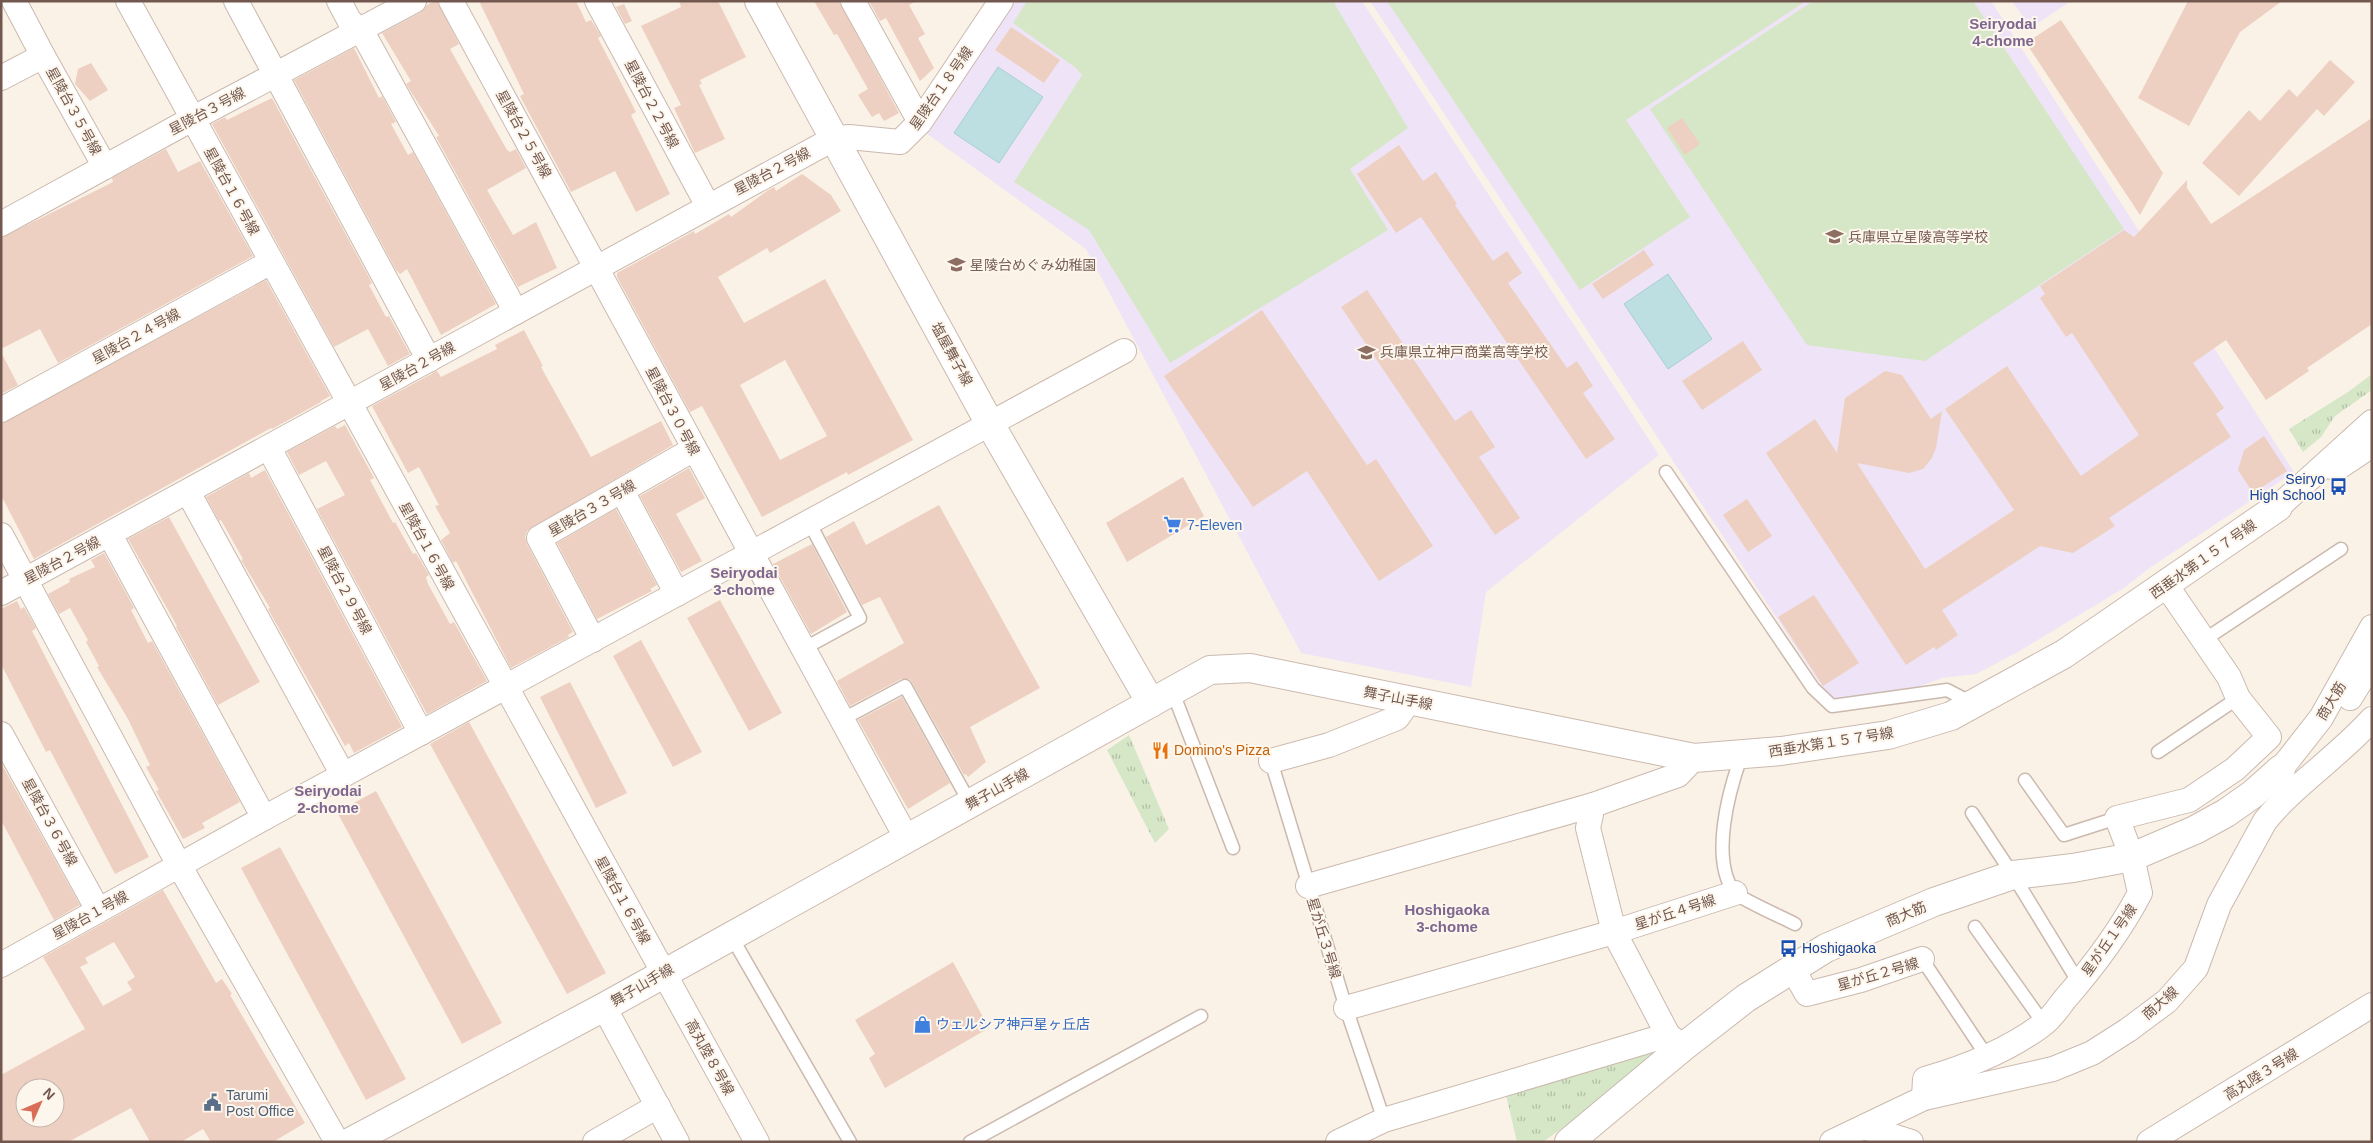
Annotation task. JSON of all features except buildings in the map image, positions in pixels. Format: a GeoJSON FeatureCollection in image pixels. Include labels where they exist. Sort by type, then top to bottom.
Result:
{"type":"FeatureCollection","features":[{"type":"Feature","properties":{"kind":"street","name":"星陵台３５号線"},"geometry":{"type":"LineString","coordinates":[[14,1],[105,167]]}},
{"type":"Feature","properties":{"kind":"street","name":"星陵台１６号線"},"geometry":{"type":"LineString","coordinates":[[128,1],[663,972]]}},
{"type":"Feature","properties":{"kind":"street"},"geometry":{"type":"LineString","coordinates":[[236,1],[429,360]]}},
{"type":"Feature","properties":{"kind":"street"},"geometry":{"type":"LineString","coordinates":[[339,1],[349,20],[365,37],[516,312]]}},
{"type":"Feature","properties":{"kind":"street","name":"星陵台３号線"},"geometry":{"type":"LineString","coordinates":[[1,224],[192,119],[414,1]]}},
{"type":"Feature","properties":{"kind":"street","name":"星陵台２５号線"},"geometry":{"type":"LineString","coordinates":[[450,1],[596,268]]}},
{"type":"Feature","properties":{"kind":"street","name":"星陵台２２号線"},"geometry":{"type":"LineString","coordinates":[[597,1],[708,206]]}},
{"type":"Feature","properties":{"kind":"street","name":"塩屋舞子線"},"geometry":{"type":"LineString","coordinates":[[759,1],[990,424],[1162,696]]}},
{"type":"Feature","properties":{"kind":"street"},"geometry":{"type":"LineString","coordinates":[[853,1],[920,122]]}},
{"type":"Feature","properties":{"kind":"street","name":"星陵台１８号線"},"geometry":{"type":"LineString","coordinates":[[833,139],[849,138],[900,142],[920,122],[990,7]]}},
{"type":"Feature","properties":{"kind":"street"},"geometry":{"type":"LineString","coordinates":[[1,78],[43,56]]}},
{"type":"Feature","properties":{"kind":"street","name":"星陵台２号線"},"geometry":{"type":"LineString","coordinates":[[1,593],[833,139]]}},
{"type":"Feature","properties":{"kind":"street","name":"星陵台２４号線"},"geometry":{"type":"LineString","coordinates":[[1,410],[271,262]]}},
{"type":"Feature","properties":{"kind":"street","name":"星陵台３０号線"},"geometry":{"type":"LineString","coordinates":[[596,268],[750,555],[907,839]]}},
{"type":"Feature","properties":{"kind":"street","name":"星陵台１号線"},"geometry":{"type":"LineString","coordinates":[[1,965],[264,818],[1124,351]]}},
{"type":"Feature","properties":{"kind":"street","name":"西垂水第１５７号線"},"geometry":{"type":"LineString","coordinates":[[1694,758],[1782,751],[1888,735],[1951,716],[2064,654],[2278,507],[2372,422]]}},
{"type":"Feature","properties":{"kind":"street"},"geometry":{"type":"LineString","coordinates":[[2278,507],[2372,445]]}},
{"type":"Feature","properties":{"kind":"street","name":"星陵台２９号線"},"geometry":{"type":"LineString","coordinates":[[268,448],[421,733]]}},
{"type":"Feature","properties":{"kind":"street","name":"星陵台３３号線"},"geometry":{"type":"LineString","coordinates":[[593,640],[539,538],[694,449]]}},
{"type":"Feature","properties":{"kind":"street"},"geometry":{"type":"LineString","coordinates":[[622,491],[677,594]]}},
{"type":"Feature","properties":{"kind":"street"},"geometry":{"type":"LineString","coordinates":[[188,492],[343,775]]}},
{"type":"Feature","properties":{"kind":"street"},"geometry":{"type":"LineString","coordinates":[[1,535],[179,865],[337,1142]]}},
{"type":"Feature","properties":{"kind":"street"},"geometry":{"type":"LineString","coordinates":[[110,535],[264,818]]}},
{"type":"Feature","properties":{"kind":"street"},"geometry":{"type":"LineString","coordinates":[[2117,818],[2189,800],[2235,769],[2269,737],[2238,698],[2229,677],[2166,585]]}},
{"type":"Feature","properties":{"kind":"street","name":"商大筋"},"geometry":{"type":"LineString","coordinates":[[2281,769],[2321,718],[2372,627]]}},
{"type":"Feature","properties":{"kind":"street","name":"商大筋"},"geometry":{"type":"LineString","coordinates":[[1569,1142],[1675,1041],[1826,948],[1934,902],[2013,875],[2073,868],[2132,857],[2195,830],[2226,813],[2253,794],[2328,724],[2349,699],[2372,663]]}},
{"type":"Feature","properties":{"kind":"street","name":"舞子山手線"},"geometry":{"type":"LineString","coordinates":[[350,1142],[604,1007],[663,972],[1210,670],[1250,668],[1694,758]]}},
{"type":"Feature","properties":{"kind":"street"},"geometry":{"type":"LineString","coordinates":[[1271,761],[1328,745],[1397,718],[1410,700]]}},
{"type":"Feature","properties":{"kind":"street","name":"商大線"},"geometry":{"type":"LineString","coordinates":[[1832,1142],[1924,1098],[2053,1069],[2092,1054],[2167,1001],[2196,968],[2219,905],[2265,820],[2275,808],[2342,751],[2372,719]]}},
{"type":"Feature","properties":{"kind":"street","name":"星陵台３６号線"},"geometry":{"type":"LineString","coordinates":[[1,734],[98,910]]}},
{"type":"Feature","properties":{"kind":"street"},"geometry":{"type":"LineString","coordinates":[[1338,1142],[1384,1120],[1675,1041],[1614,932],[1588,828],[1593,805],[1678,775],[1694,758]]}},
{"type":"Feature","properties":{"kind":"street","name":"星が丘３号線"},"geometry":{"type":"LineString","coordinates":[[1308,886],[1593,805]]}},
{"type":"Feature","properties":{"kind":"street","name":"星が丘１号線"},"geometry":{"type":"LineString","coordinates":[[1924,1098],[1925,1080],[1970,1066],[1988,1058],[2044,1024],[2079,983],[2128,917],[2140,893],[2132,857],[2117,818]]}},
{"type":"Feature","properties":{"kind":"street","name":"星が丘４号線"},"geometry":{"type":"LineString","coordinates":[[1614,932],[1735,893]]}},
{"type":"Feature","properties":{"kind":"street"},"geometry":{"type":"LineString","coordinates":[[1346,1008],[1614,932]]}},
{"type":"Feature","properties":{"kind":"street","name":"星が丘２号線"},"geometry":{"type":"LineString","coordinates":[[1792,968],[1807,994],[1861,980],[1922,959]]}},
{"type":"Feature","properties":{"kind":"street","name":"高丸陸８号線"},"geometry":{"type":"LineString","coordinates":[[663,972],[757,1142]]}},
{"type":"Feature","properties":{"kind":"street","name":"高丸陸３号線"},"geometry":{"type":"LineString","coordinates":[[2149,1142],[2372,1005]]}},
{"type":"Feature","properties":{"kind":"street"},"geometry":{"type":"LineString","coordinates":[[604,1007],[677,1142]]}},
{"type":"Feature","properties":{"kind":"street"},"geometry":{"type":"LineString","coordinates":[[595,1142],[658,1106]]}},
{"type":"Feature","properties":{"kind":"street"},"geometry":{"type":"LineString","coordinates":[[1864,1127],[1911,1142]]}},
{"type":"Feature","properties":{"kind":"lane"},"geometry":{"type":"LineString","coordinates":[[1666,472],[1813,688],[1832,706],[1947,690],[1974,704]]}},
{"type":"Feature","properties":{"kind":"lane"},"geometry":{"type":"LineString","coordinates":[[803,649],[860,618],[809,522]]}},
{"type":"Feature","properties":{"kind":"lane"},"geometry":{"type":"LineString","coordinates":[[2204,640],[2340,549]]}},
{"type":"Feature","properties":{"kind":"lane"},"geometry":{"type":"LineString","coordinates":[[841,720],[905,686],[970,804]]}},
{"type":"Feature","properties":{"kind":"lane"},"geometry":{"type":"LineString","coordinates":[[1162,696],[1233,848]]}},
{"type":"Feature","properties":{"kind":"lane"},"geometry":{"type":"LineString","coordinates":[[2158,752],[2238,698]]}},
{"type":"Feature","properties":{"kind":"lane"},"geometry":{"type":"LineString","coordinates":[[1742,754],[1731,784],[1724,816],[1724,871],[1735,893],[1795,924]]}},
{"type":"Feature","properties":{"kind":"lane"},"geometry":{"type":"LineString","coordinates":[[1271,761],[1308,886]]}},
{"type":"Feature","properties":{"kind":"lane"},"geometry":{"type":"LineString","coordinates":[[2025,780],[2064,835],[2117,818]]}},
{"type":"Feature","properties":{"kind":"lane"},"geometry":{"type":"LineString","coordinates":[[1972,813],[2013,875],[2079,983]]}},
{"type":"Feature","properties":{"kind":"lane","name":"星が丘３号線"},"geometry":{"type":"LineString","coordinates":[[1308,886],[1346,1008],[1384,1120]]}},
{"type":"Feature","properties":{"kind":"lane"},"geometry":{"type":"LineString","coordinates":[[1975,927],[2044,1024]]}},
{"type":"Feature","properties":{"kind":"lane"},"geometry":{"type":"LineString","coordinates":[[731,936],[850,1142]]}},
{"type":"Feature","properties":{"kind":"lane","name":"星が丘２号線"},"geometry":{"type":"LineString","coordinates":[[1922,959],[1988,1058]]}},
{"type":"Feature","properties":{"kind":"lane"},"geometry":{"type":"LineString","coordinates":[[970,1142],[1201,1016]]}},
{"type":"Feature","properties":{"kind":"shaded area","name":"兵庫県立神戸商業高等学校"},"geometry":{"type":"Polygon","coordinates":[[[1016,1],[1362,1],[1659,455],[1486,592],[1471,687],[1301,653],[1086,249],[926,133],[1016,1]]]}},
{"type":"Feature","properties":{"kind":"shaded area","name":"兵庫県立星陵高等学校"},"geometry":{"type":"Polygon","coordinates":[[[1370,1],[1991,1],[2294,472],[2148,569],[2124,588],[2018,652],[1976,674],[1942,678],[1915,688],[1832,702],[1370,1]]]}},
{"type":"Feature","properties":{"kind":"shaded area"},"geometry":{"type":"Polygon","coordinates":[[[2012,1],[2071,1],[2031,28],[2012,1]]]}},
{"type":"Feature","properties":{"kind":"green space"},"geometry":{"type":"Polygon","coordinates":[[[1027,1],[1333,1],[1408,128],[1350,169],[1388,230],[1170,363],[1089,230],[1014,182],[1082,75],[1076,68],[1013,23],[1027,1]]]}},
{"type":"Feature","properties":{"kind":"green space"},"geometry":{"type":"Polygon","coordinates":[[[1387,1],[1806,1],[1626,120],[1690,217],[1580,290],[1387,1]]]}},
{"type":"Feature","properties":{"kind":"green space"},"geometry":{"type":"Polygon","coordinates":[[[1813,1],[1973,1],[2124,229],[1925,361],[1807,345],[1650,109],[1813,1]]]}},
{"type":"Feature","properties":{"kind":"green space"},"geometry":{"type":"Polygon","coordinates":[[[2372,374],[2372,390],[2335,416],[2321,437],[2303,452],[2289,429],[2348,392],[2372,374]]]}},
{"type":"Feature","properties":{"kind":"green space"},"geometry":{"type":"Polygon","coordinates":[[[1129,735],[1169,829],[1155,843],[1107,750],[1129,735]]]}},
{"type":"Feature","properties":{"kind":"green space"},"geometry":{"type":"Polygon","coordinates":[[[1667,1041],[1673,1047],[1543,1142],[1517,1142],[1505,1091],[1667,1041]]]}},
{"type":"Feature","properties":{"kind":"water"},"geometry":{"type":"Polygon","coordinates":[[[998,67],[1043,97],[999,163],[954,133],[998,67]]]}},
{"type":"Feature","properties":{"kind":"water"},"geometry":{"type":"Polygon","coordinates":[[[1668,274],[1712,339],[1668,369],[1624,304],[1668,274]]]}},
{"type":"Feature","properties":{"kind":"place","name":"兵庫県立星陵高等学校"},"geometry":{"type":"Point","coordinates":[1834,237]}},
{"type":"Feature","properties":{"kind":"place","name":"星陵台めぐみ幼稚園"},"geometry":{"type":"Point","coordinates":[956,265]}},
{"type":"Feature","properties":{"kind":"place","name":"兵庫県立神戸商業高等学校"},"geometry":{"type":"Point","coordinates":[1366,352]}},
{"type":"Feature","properties":{"kind":"place","name":"Seiryo High School"},"geometry":{"type":"Point","coordinates":[2339,487]}},
{"type":"Feature","properties":{"kind":"place","name":"7-Eleven"},"geometry":{"type":"Point","coordinates":[1173,525]}},
{"type":"Feature","properties":{"kind":"place","name":"Domino's Pizza"},"geometry":{"type":"Point","coordinates":[1160,750]}},
{"type":"Feature","properties":{"kind":"place","name":"Hoshigaoka"},"geometry":{"type":"Point","coordinates":[1788,948]}},
{"type":"Feature","properties":{"kind":"place","name":"ウェルシア神戸星ヶ丘店"},"geometry":{"type":"Point","coordinates":[922,1024]}},
{"type":"Feature","properties":{"kind":"place","name":"Tarumi Post Office"},"geometry":{"type":"Point","coordinates":[212,1103]}},
{"type":"Feature","properties":{"kind":"district","name":"Seiryodai 4-chome"},"geometry":{"type":"Point","coordinates":[2003,32]}},
{"type":"Feature","properties":{"kind":"district","name":"Seiryodai 3-chome"},"geometry":{"type":"Point","coordinates":[744,580]}},
{"type":"Feature","properties":{"kind":"district","name":"Seiryodai 2-chome"},"geometry":{"type":"Point","coordinates":[328,798]}},
{"type":"Feature","properties":{"kind":"district","name":"Hoshigaoka 3-chome"},"geometry":{"type":"Point","coordinates":[1447,918]}}]}
